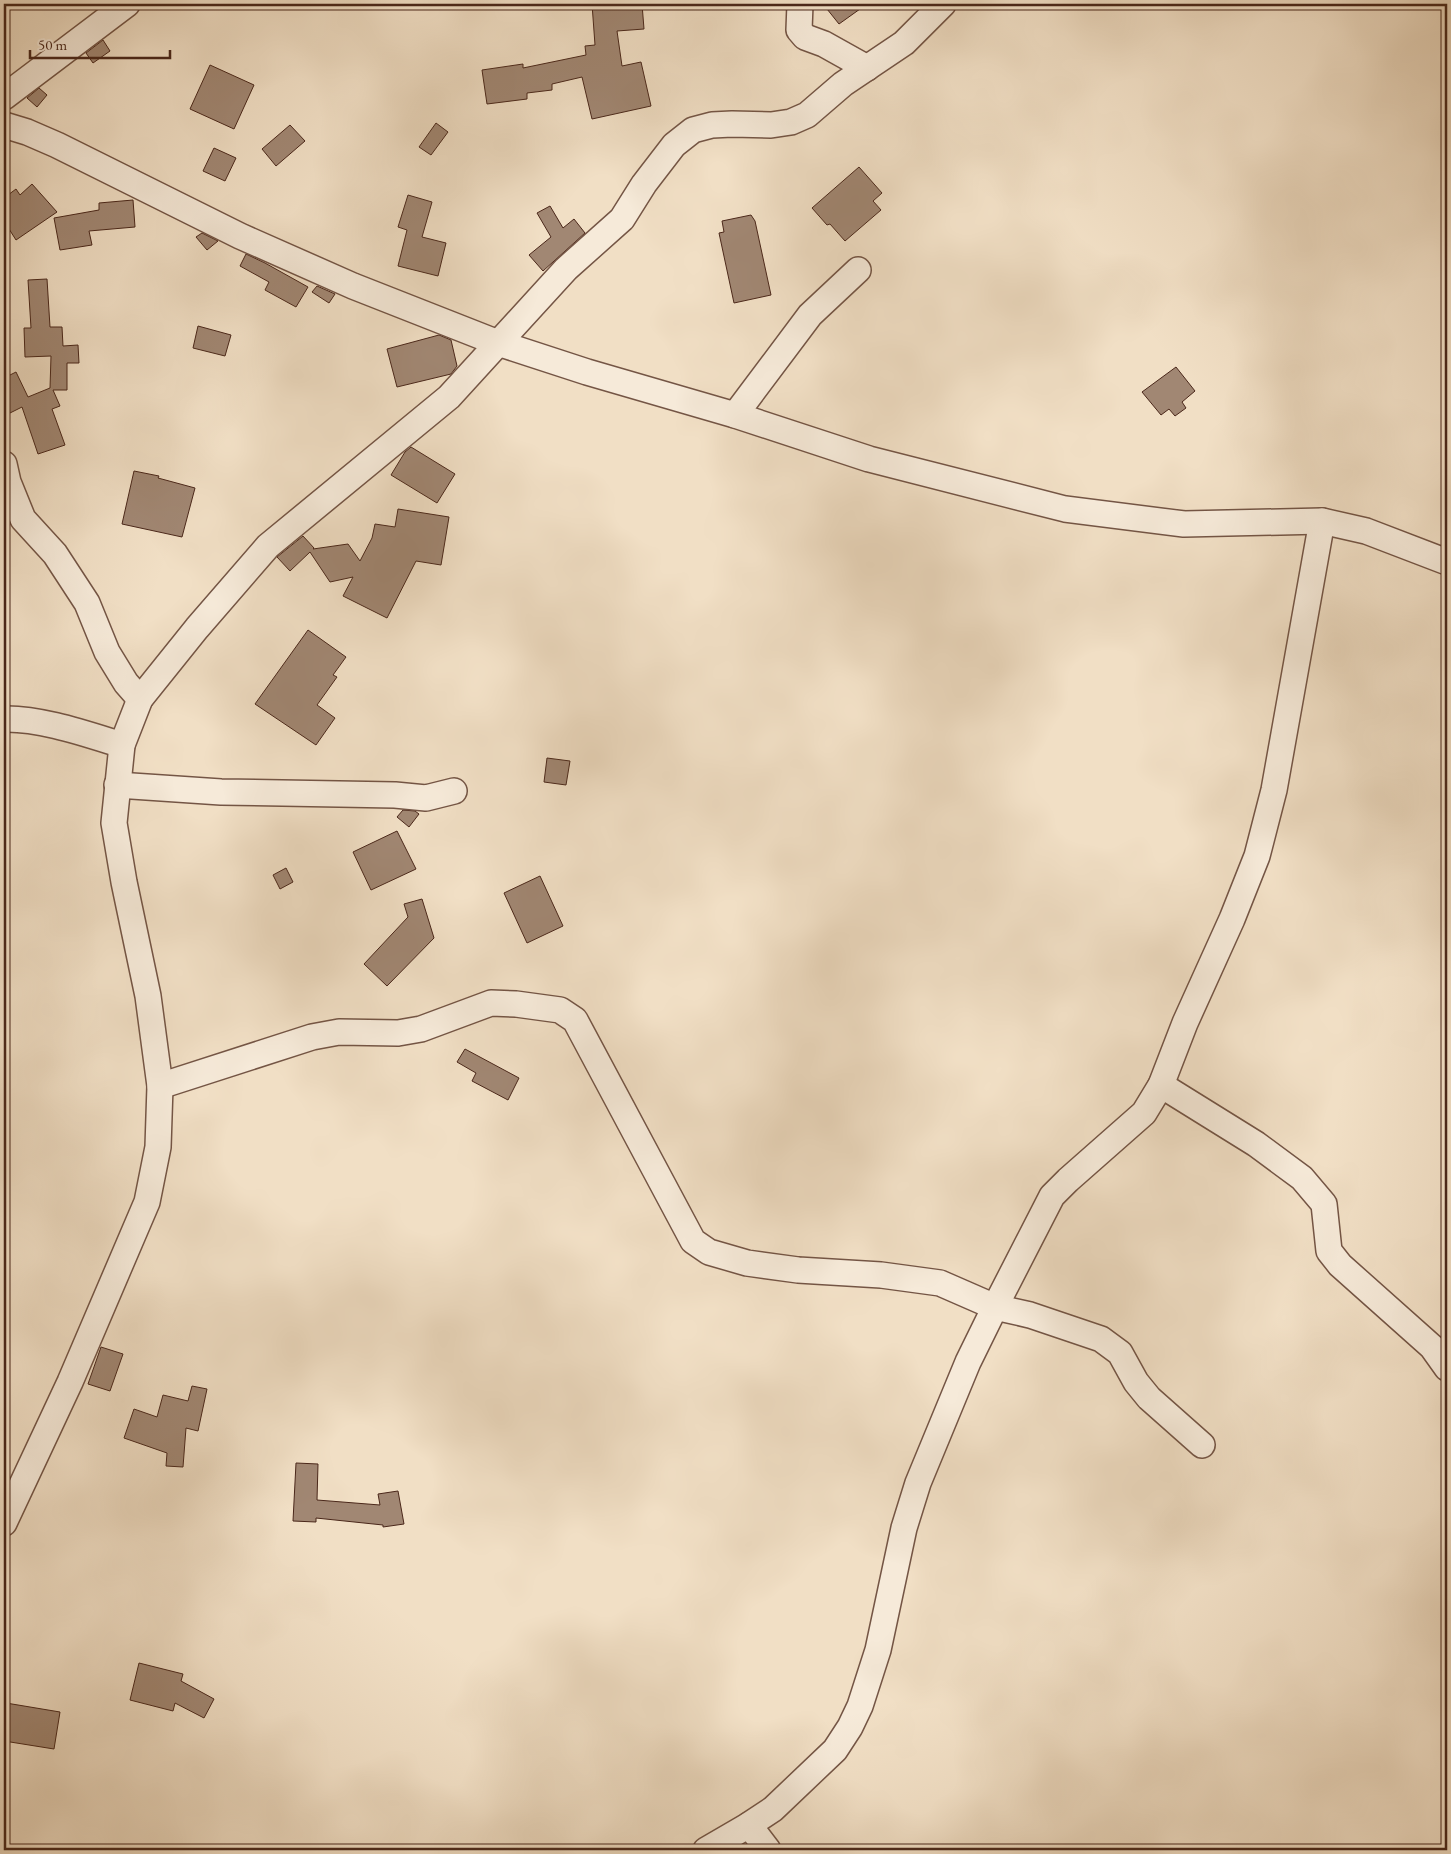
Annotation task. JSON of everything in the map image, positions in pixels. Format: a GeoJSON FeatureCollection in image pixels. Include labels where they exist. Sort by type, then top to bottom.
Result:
{"type":"FeatureCollection","features":[{"type":"Feature","properties":{"kind":"street"},"geometry":{"type":"LineString","coordinates":[[4,97],[127,4]]}},
{"type":"Feature","properties":{"kind":"street"},"geometry":{"type":"LineString","coordinates":[[800,4],[799,30],[804,36],[824,44],[867,68]]}},
{"type":"Feature","properties":{"kind":"street"},"geometry":{"type":"LineString","coordinates":[[4,1523],[70,1382],[147,1202],[158,1147],[160,1086],[148,996],[124,882],[114,823],[122,745],[140,699],[197,628],[268,546],[449,397],[566,269],[622,219],[644,184],[674,145],[693,130],[712,125],[771,125],[791,122],[807,115],[843,84],[904,43],[943,4]]}},
{"type":"Feature","properties":{"kind":"street"},"geometry":{"type":"LineString","coordinates":[[4,125],[27,132],[57,145],[240,236],[353,286],[498,343],[587,372],[735,415],[869,459],[1065,509],[1184,524],[1322,522],[1366,531],[1447,562]]}},
{"type":"Feature","properties":{"kind":"street"},"geometry":{"type":"LineString","coordinates":[[735,415],[810,315],[858,270]]}},
{"type":"Feature","properties":{"kind":"street"},"geometry":{"type":"LineString","coordinates":[[4,464],[8,482],[23,519],[55,554],[87,603],[107,652],[126,683],[140,699]]}},
{"type":"Feature","properties":{"kind":"street"},"geometry":{"type":"LineString","coordinates":[[706,1850],[749,1825],[773,1808],[835,1750],[850,1727],[860,1706],[878,1650],[904,1528],[918,1483],[968,1362],[1052,1196],[1144,1113],[1161,1085],[1185,1022],[1232,919],[1257,856],[1274,790],[1322,522]]}},
{"type":"Feature","properties":{"kind":"street"},"geometry":{"type":"LineString","coordinates":[[4,719],[19,718],[84,733],[122,745]]}},
{"type":"Feature","properties":{"kind":"street"},"geometry":{"type":"LineString","coordinates":[[117,785],[221,792],[395,795],[426,798],[454,791]]}},
{"type":"Feature","properties":{"kind":"street"},"geometry":{"type":"LineString","coordinates":[[160,1086],[312,1037],[339,1032],[398,1034],[421,1029],[491,1003],[516,1004],[560,1010],[575,1020],[693,1241],[708,1252],[747,1263],[790,1269],[881,1275],[940,1283],[995,1307],[1030,1315],[1101,1339],[1120,1353],[1136,1382],[1149,1398],[1202,1445]]}},
{"type":"Feature","properties":{"kind":"street"},"geometry":{"type":"LineString","coordinates":[[1161,1085],[1256,1144],[1302,1178],[1324,1204],[1329,1251],[1340,1265],[1432,1347],[1447,1368]]}},
{"type":"Feature","properties":{"kind":"street"},"geometry":{"type":"LineString","coordinates":[[749,1825],[768,1850]]}},
{"type":"Feature","properties":{"kind":"building"},"geometry":{"type":"Polygon","coordinates":[[[592,4],[642,4],[644,29],[617,31],[622,66],[641,62],[651,106],[592,119],[582,77],[552,84],[552,90],[527,93],[527,99],[487,104],[482,70],[523,64],[523,68],[586,55],[585,46],[595,45],[592,4]]]}},
{"type":"Feature","properties":{"kind":"building"},"geometry":{"type":"Polygon","coordinates":[[[823,4],[867,4],[839,24],[823,4]]]}},
{"type":"Feature","properties":{"kind":"building"},"geometry":{"type":"Polygon","coordinates":[[[103,40],[110,51],[93,63],[86,53],[103,40]]]}},
{"type":"Feature","properties":{"kind":"building"},"geometry":{"type":"Polygon","coordinates":[[[210,65],[254,85],[234,129],[190,109],[210,65]]]}},
{"type":"Feature","properties":{"kind":"building"},"geometry":{"type":"Polygon","coordinates":[[[39,88],[47,95],[37,107],[27,98],[39,88]]]}},
{"type":"Feature","properties":{"kind":"building"},"geometry":{"type":"Polygon","coordinates":[[[436,123],[448,132],[431,155],[419,147],[436,123]]]}},
{"type":"Feature","properties":{"kind":"building"},"geometry":{"type":"Polygon","coordinates":[[[290,125],[305,141],[276,166],[262,149],[290,125]]]}},
{"type":"Feature","properties":{"kind":"building"},"geometry":{"type":"Polygon","coordinates":[[[214,148],[236,158],[225,181],[203,171],[214,148]]]}},
{"type":"Feature","properties":{"kind":"building"},"geometry":{"type":"Polygon","coordinates":[[[859,167],[882,193],[873,201],[881,210],[845,241],[812,208],[859,167]]]}},
{"type":"Feature","properties":{"kind":"building"},"geometry":{"type":"Polygon","coordinates":[[[32,184],[57,212],[16,240],[4,221],[4,198],[16,189],[20,195],[32,184]]]}},
{"type":"Feature","properties":{"kind":"building"},"geometry":{"type":"Polygon","coordinates":[[[408,195],[432,202],[422,237],[446,243],[438,276],[398,266],[407,230],[398,227],[408,195]]]}},
{"type":"Feature","properties":{"kind":"building"},"geometry":{"type":"Polygon","coordinates":[[[133,200],[135,227],[89,231],[92,245],[60,250],[54,218],[99,210],[99,203],[133,200]]]}},
{"type":"Feature","properties":{"kind":"building"},"geometry":{"type":"Polygon","coordinates":[[[550,206],[563,228],[574,219],[585,233],[543,271],[529,255],[551,237],[537,213],[550,206]]]}},
{"type":"Feature","properties":{"kind":"building"},"geometry":{"type":"Polygon","coordinates":[[[751,215],[755,221],[771,295],[734,303],[719,233],[724,232],[722,221],[751,215]]]}},
{"type":"Feature","properties":{"kind":"building"},"geometry":{"type":"Polygon","coordinates":[[[202,233],[218,241],[207,250],[196,237],[202,233]]]}},
{"type":"Feature","properties":{"kind":"building"},"geometry":{"type":"Polygon","coordinates":[[[246,254],[308,287],[296,307],[265,290],[269,282],[240,266],[246,254]]]}},
{"type":"Feature","properties":{"kind":"building"},"geometry":{"type":"Polygon","coordinates":[[[47,279],[50,327],[62,327],[63,346],[78,345],[79,363],[67,363],[67,390],[53,390],[60,406],[52,409],[65,445],[38,454],[22,407],[4,416],[4,378],[16,372],[28,397],[50,388],[51,356],[25,357],[24,328],[31,328],[28,280],[47,279]]]}},
{"type":"Feature","properties":{"kind":"building"},"geometry":{"type":"Polygon","coordinates":[[[317,286],[335,294],[329,303],[312,292],[317,286]]]}},
{"type":"Feature","properties":{"kind":"building"},"geometry":{"type":"Polygon","coordinates":[[[198,326],[231,335],[225,356],[193,348],[198,326]]]}},
{"type":"Feature","properties":{"kind":"building"},"geometry":{"type":"Polygon","coordinates":[[[439,335],[451,340],[457,366],[451,374],[397,387],[387,349],[439,335]]]}},
{"type":"Feature","properties":{"kind":"building"},"geometry":{"type":"Polygon","coordinates":[[[1176,367],[1195,391],[1182,402],[1186,408],[1175,416],[1169,409],[1161,415],[1142,392],[1176,367]]]}},
{"type":"Feature","properties":{"kind":"building"},"geometry":{"type":"Polygon","coordinates":[[[411,447],[455,474],[437,503],[391,475],[405,452],[411,447]]]}},
{"type":"Feature","properties":{"kind":"building"},"geometry":{"type":"Polygon","coordinates":[[[134,471],[159,476],[158,478],[195,488],[182,537],[122,524],[134,471]]]}},
{"type":"Feature","properties":{"kind":"building"},"geometry":{"type":"Polygon","coordinates":[[[398,509],[449,517],[441,565],[416,561],[387,618],[343,596],[353,577],[330,582],[310,552],[290,571],[277,557],[303,536],[313,549],[348,544],[360,561],[372,538],[375,524],[395,527],[398,509]]]}},
{"type":"Feature","properties":{"kind":"building"},"geometry":{"type":"Polygon","coordinates":[[[308,630],[346,657],[333,675],[337,677],[317,705],[335,718],[316,745],[255,704],[308,630]]]}},
{"type":"Feature","properties":{"kind":"building"},"geometry":{"type":"Polygon","coordinates":[[[547,758],[570,761],[566,785],[544,782],[547,758]]]}},
{"type":"Feature","properties":{"kind":"building"},"geometry":{"type":"Polygon","coordinates":[[[403,810],[415,811],[419,814],[409,827],[397,817],[403,810]]]}},
{"type":"Feature","properties":{"kind":"building"},"geometry":{"type":"Polygon","coordinates":[[[397,831],[416,869],[371,890],[353,852],[397,831]]]}},
{"type":"Feature","properties":{"kind":"building"},"geometry":{"type":"Polygon","coordinates":[[[286,868],[293,882],[280,889],[273,875],[286,868]]]}},
{"type":"Feature","properties":{"kind":"building"},"geometry":{"type":"Polygon","coordinates":[[[540,876],[563,926],[527,943],[504,893],[540,876]]]}},
{"type":"Feature","properties":{"kind":"building"},"geometry":{"type":"Polygon","coordinates":[[[422,899],[434,938],[387,986],[364,964],[408,917],[404,904],[422,899]]]}},
{"type":"Feature","properties":{"kind":"building"},"geometry":{"type":"Polygon","coordinates":[[[465,1049],[519,1078],[508,1100],[472,1081],[476,1073],[457,1062],[465,1049]]]}},
{"type":"Feature","properties":{"kind":"building"},"geometry":{"type":"Polygon","coordinates":[[[101,1347],[123,1354],[110,1391],[88,1384],[101,1347]]]}},
{"type":"Feature","properties":{"kind":"building"},"geometry":{"type":"Polygon","coordinates":[[[192,1386],[207,1389],[198,1431],[186,1428],[183,1467],[166,1466],[167,1453],[124,1438],[134,1409],[157,1417],[163,1395],[188,1401],[192,1386]]]}},
{"type":"Feature","properties":{"kind":"building"},"geometry":{"type":"Polygon","coordinates":[[[296,1463],[318,1464],[317,1500],[380,1505],[378,1494],[398,1491],[404,1524],[383,1527],[383,1525],[316,1518],[316,1522],[293,1521],[296,1463]]]}},
{"type":"Feature","properties":{"kind":"building"},"geometry":{"type":"Polygon","coordinates":[[[139,1663],[183,1674],[181,1681],[214,1699],[204,1718],[175,1703],[173,1711],[130,1700],[139,1663]]]}},
{"type":"Feature","properties":{"kind":"building"},"geometry":{"type":"Polygon","coordinates":[[[6,1703],[60,1712],[54,1749],[4,1741],[6,1703]]]}}]}
